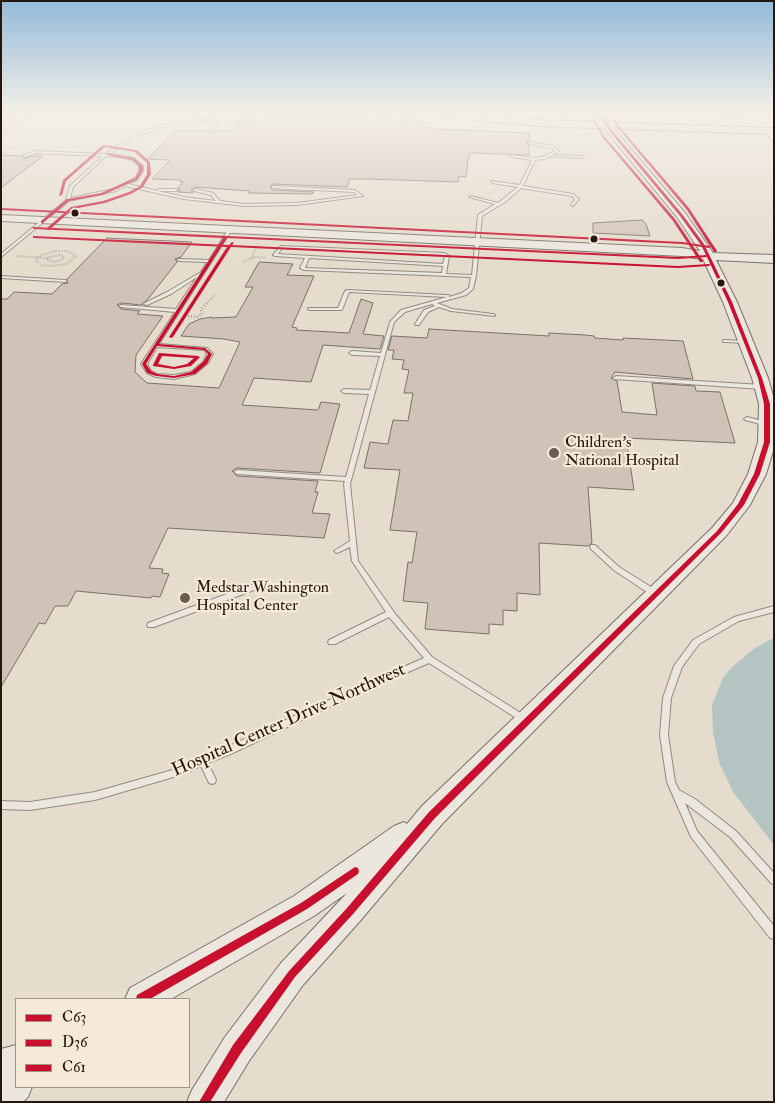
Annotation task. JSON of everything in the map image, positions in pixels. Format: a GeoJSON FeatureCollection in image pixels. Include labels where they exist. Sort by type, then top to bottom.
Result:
{"type":"FeatureCollection","features":[{"type":"Feature","properties":{"kind":"main road"},"geometry":{"type":"LineString","coordinates":[[204,1102],[237,1049],[292,974],[350,911],[432,815],[719,532],[741,505],[753,484],[765,452],[768,424],[767,404],[763,387],[735,341],[708,256],[681,215],[637,161]]}},
{"type":"Feature","properties":{"kind":"main road"},"geometry":{"type":"LineString","coordinates":[[1,218],[227,234]]}},
{"type":"Feature","properties":{"kind":"main road"},"geometry":{"type":"LineString","coordinates":[[1,226],[477,245],[678,258],[708,256],[774,259]]}},
{"type":"Feature","properties":{"kind":"main road"},"geometry":{"type":"LineString","coordinates":[[143,998],[312,901],[432,815]]}},
{"type":"Feature","properties":{"kind":"main road"},"geometry":{"type":"LineString","coordinates":[[1,1066],[15,1062]]}},
{"type":"Feature","properties":{"kind":"main road"},"geometry":{"type":"LineString","coordinates":[[1,1098],[15,1086]]}},
{"type":"Feature","properties":{"kind":"lane"},"geometry":{"type":"LineString","coordinates":[[68,200],[71,187],[99,161]]}},
{"type":"Feature","properties":{"kind":"lane"},"geometry":{"type":"LineString","coordinates":[[1,256],[68,200],[94,196],[126,185],[136,179],[141,171],[140,166],[135,161]]}},
{"type":"Feature","properties":{"kind":"lane"},"geometry":{"type":"LineString","coordinates":[[527,722],[429,659],[390,614],[355,561],[347,484],[392,322],[403,311],[455,297],[471,289],[474,277],[480,214],[499,204],[521,186],[533,161]]}},
{"type":"Feature","properties":{"kind":"lane"},"geometry":{"type":"LineString","coordinates":[[492,182],[573,195],[577,199],[573,205]]}},
{"type":"Feature","properties":{"kind":"lane"},"geometry":{"type":"LineString","coordinates":[[126,185],[184,198],[244,205],[296,204],[361,196],[355,190],[273,187]]}},
{"type":"Feature","properties":{"kind":"lane"},"geometry":{"type":"LineString","coordinates":[[149,190],[176,190]]}},
{"type":"Feature","properties":{"kind":"lane"},"geometry":{"type":"LineString","coordinates":[[195,190],[212,194],[219,202]]}},
{"type":"Feature","properties":{"kind":"lane"},"geometry":{"type":"LineString","coordinates":[[94,196],[104,199]]}},
{"type":"Feature","properties":{"kind":"lane"},"geometry":{"type":"LineString","coordinates":[[471,197],[499,204]]}},
{"type":"Feature","properties":{"kind":"lane"},"geometry":{"type":"LineString","coordinates":[[156,345],[205,349],[210,354],[205,363],[193,373],[174,377],[156,376],[145,368],[144,364],[156,345],[181,313],[203,272],[227,234]]}},
{"type":"Feature","properties":{"kind":"lane"},"geometry":{"type":"LineString","coordinates":[[275,256],[282,247],[445,254],[447,256],[446,265],[442,275]]}},
{"type":"Feature","properties":{"kind":"lane"},"geometry":{"type":"LineString","coordinates":[[275,256],[446,265]]}},
{"type":"Feature","properties":{"kind":"lane"},"geometry":{"type":"LineString","coordinates":[[307,258],[303,269],[474,277]]}},
{"type":"Feature","properties":{"kind":"lane"},"geometry":{"type":"LineString","coordinates":[[179,260],[210,261]]}},
{"type":"Feature","properties":{"kind":"lane"},"geometry":{"type":"LineString","coordinates":[[145,304],[203,272]]}},
{"type":"Feature","properties":{"kind":"lane"},"geometry":{"type":"LineString","coordinates":[[1,277],[65,281]]}},
{"type":"Feature","properties":{"kind":"lane"},"geometry":{"type":"LineString","coordinates":[[310,309],[340,310],[347,291],[455,297]]}},
{"type":"Feature","properties":{"kind":"lane"},"geometry":{"type":"LineString","coordinates":[[431,303],[468,313],[493,315]]}},
{"type":"Feature","properties":{"kind":"lane"},"geometry":{"type":"LineString","coordinates":[[121,306],[181,313]]}},
{"type":"Feature","properties":{"kind":"lane"},"geometry":{"type":"LineString","coordinates":[[417,324],[426,311],[438,306]]}},
{"type":"Feature","properties":{"kind":"lane"},"geometry":{"type":"LineString","coordinates":[[392,322],[401,323]]}},
{"type":"Feature","properties":{"kind":"lane"},"geometry":{"type":"LineString","coordinates":[[352,354],[383,356]]}},
{"type":"Feature","properties":{"kind":"lane"},"geometry":{"type":"LineString","coordinates":[[616,378],[763,387]]}},
{"type":"Feature","properties":{"kind":"lane"},"geometry":{"type":"LineString","coordinates":[[344,391],[373,392]]}},
{"type":"Feature","properties":{"kind":"lane"},"geometry":{"type":"LineString","coordinates":[[747,419],[768,424]]}},
{"type":"Feature","properties":{"kind":"lane"},"geometry":{"type":"LineString","coordinates":[[237,472],[348,479]]}},
{"type":"Feature","properties":{"kind":"lane"},"geometry":{"type":"LineString","coordinates":[[337,551],[353,542]]}},
{"type":"Feature","properties":{"kind":"lane"},"geometry":{"type":"LineString","coordinates":[[592,547],[618,569],[657,594]]}},
{"type":"Feature","properties":{"kind":"lane"},"geometry":{"type":"LineString","coordinates":[[150,624],[254,587]]}},
{"type":"Feature","properties":{"kind":"lane"},"geometry":{"type":"LineString","coordinates":[[774,609],[737,619],[714,630],[696,642],[678,666],[666,698],[664,735],[672,782],[694,834],[774,934]]}},
{"type":"Feature","properties":{"kind":"lane"},"geometry":{"type":"LineString","coordinates":[[332,642],[390,614]]}},
{"type":"Feature","properties":{"kind":"lane","name":"Hospital Center Drive Northwest"},"geometry":{"type":"LineString","coordinates":[[1,805],[30,806],[95,796],[177,772],[429,659]]}},
{"type":"Feature","properties":{"kind":"lane"},"geometry":{"type":"LineString","coordinates":[[203,761],[212,780]]}},
{"type":"Feature","properties":{"kind":"lane"},"geometry":{"type":"LineString","coordinates":[[676,794],[692,802],[733,834],[774,880]]}},
{"type":"Feature","properties":{"kind":"path"},"geometry":{"type":"LineString","coordinates":[[250,260],[258,242]]}},
{"type":"Feature","properties":{"kind":"path"},"geometry":{"type":"LineString","coordinates":[[13,256],[48,258],[60,255],[64,250]]}},
{"type":"Feature","properties":{"kind":"path"},"geometry":{"type":"LineString","coordinates":[[64,250],[75,254],[75,259],[66,264],[53,266],[37,263],[38,257],[49,252],[64,250]]}},
{"type":"Feature","properties":{"kind":"path"},"geometry":{"type":"LineString","coordinates":[[48,258],[47,260],[50,261],[59,261],[64,257],[60,255]]}},
{"type":"Feature","properties":{"kind":"path"},"geometry":{"type":"LineString","coordinates":[[243,262],[275,256]]}},
{"type":"Feature","properties":{"kind":"path"},"geometry":{"type":"LineString","coordinates":[[181,313],[196,317],[202,314],[201,309],[214,295]]}},
{"type":"Feature","properties":{"kind":"shaded area"},"geometry":{"type":"Polygon","coordinates":[[[774,638],[774,845],[733,792],[719,762],[713,732],[712,705],[723,678],[732,667],[755,648],[774,638]]]}},
{"type":"Feature","properties":{"kind":"building"},"geometry":{"type":"Polygon","coordinates":[[[1,161],[36,161],[1,188],[1,161]]]}},
{"type":"Feature","properties":{"kind":"building"},"geometry":{"type":"Polygon","coordinates":[[[169,161],[468,161],[466,177],[459,176],[458,182],[350,179],[347,187],[273,184],[270,186],[272,190],[314,192],[312,194],[248,193],[250,191],[195,187],[191,190],[193,193],[178,192],[180,191],[178,188],[183,182],[180,182],[181,180],[152,179],[169,161]]]}},
{"type":"Feature","properties":{"kind":"building"},"geometry":{"type":"Polygon","coordinates":[[[642,220],[646,224],[650,236],[593,233],[593,223],[642,220]]]}},
{"type":"Feature","properties":{"kind":"building"},"geometry":{"type":"Polygon","coordinates":[[[107,238],[192,242],[181,257],[175,259],[177,262],[148,299],[141,305],[121,303],[117,305],[121,309],[140,311],[137,314],[163,316],[136,355],[135,372],[147,383],[219,388],[240,342],[181,336],[189,324],[200,319],[236,317],[253,287],[245,287],[259,262],[293,264],[287,275],[314,276],[292,327],[297,328],[296,330],[349,333],[361,299],[373,303],[363,334],[384,336],[380,349],[323,345],[311,382],[254,378],[242,405],[318,410],[321,402],[340,404],[320,473],[237,468],[232,471],[237,476],[318,481],[315,492],[318,492],[312,513],[330,514],[324,538],[168,528],[149,568],[163,569],[162,573],[169,574],[160,597],[152,596],[151,598],[76,591],[68,606],[55,606],[45,624],[39,623],[1,687],[1,299],[7,299],[14,292],[52,294],[62,284],[68,283],[67,279],[107,238]]]}},
{"type":"Feature","properties":{"kind":"building"},"geometry":{"type":"Polygon","coordinates":[[[429,329],[549,336],[549,333],[585,335],[594,336],[595,338],[623,340],[623,338],[683,341],[693,379],[615,372],[611,378],[617,381],[622,412],[657,415],[652,383],[695,386],[696,391],[720,392],[735,443],[626,438],[634,490],[588,487],[592,543],[588,546],[539,543],[540,595],[517,593],[517,611],[503,610],[503,625],[489,624],[489,634],[425,629],[428,603],[403,601],[408,562],[412,563],[417,532],[390,530],[400,470],[364,468],[370,442],[388,444],[393,420],[408,421],[413,393],[404,393],[409,370],[402,369],[404,360],[392,359],[394,350],[388,350],[392,336],[427,338],[429,329]]]}},
{"type":"Feature","properties":{"kind":"transit line","name":"D36"},"geometry":{"type":"LineString","coordinates":[[60,195],[64,181],[86,161]]}},
{"type":"Feature","properties":{"kind":"transit line","name":"C63"},"geometry":{"type":"LineString","coordinates":[[42,222],[68,200],[102,194],[136,179],[141,171],[141,166],[136,161]]}},
{"type":"Feature","properties":{"kind":"transit line","name":"D36"},"geometry":{"type":"LineString","coordinates":[[48,229],[72,208],[104,202],[141,187],[149,174],[147,161]]}},
{"type":"Feature","properties":{"kind":"transit line","name":"D36"},"geometry":{"type":"LineString","coordinates":[[625,161],[674,220],[701,261]]}},
{"type":"Feature","properties":{"kind":"transit line","name":"C63"},"geometry":{"type":"LineString","coordinates":[[204,1102],[237,1049],[292,974],[350,911],[432,815],[719,532],[741,505],[757,474],[767,442],[767,404],[760,378],[730,302],[703,245],[681,215],[636,161]]}},
{"type":"Feature","properties":{"kind":"transit line","name":"C61"},"geometry":{"type":"LineString","coordinates":[[648,161],[688,209],[715,251]]}},
{"type":"Feature","properties":{"kind":"transit line","name":"C61"},"geometry":{"type":"LineString","coordinates":[[1,209],[682,243],[709,247]]}},
{"type":"Feature","properties":{"kind":"transit line","name":"C63"},"geometry":{"type":"LineString","coordinates":[[34,228],[678,258],[708,256]]}},
{"type":"Feature","properties":{"kind":"transit line","name":"D36"},"geometry":{"type":"LineString","coordinates":[[34,237],[678,267],[709,265]]}},
{"type":"Feature","properties":{"kind":"transit line","name":"C63"},"geometry":{"type":"LineString","coordinates":[[156,345],[225,238]]}},
{"type":"Feature","properties":{"kind":"transit line","name":"D36"},"geometry":{"type":"LineString","coordinates":[[171,337],[232,243]]}},
{"type":"Feature","properties":{"kind":"transit line","name":"C63"},"geometry":{"type":"LineString","coordinates":[[156,345],[205,349],[210,354],[205,363],[193,373],[174,377],[156,375],[149,372],[144,364],[156,345]]}},
{"type":"Feature","properties":{"kind":"transit line","name":"D36"},"geometry":{"type":"LineString","coordinates":[[161,354],[198,357],[189,365],[174,368],[155,365],[161,354]]}},
{"type":"Feature","properties":{"kind":"transit line","name":"C63"},"geometry":{"type":"LineString","coordinates":[[143,998],[304,906],[355,871]]}},
{"type":"Feature","properties":{"kind":"place","name":"Children's National Hospital"},"geometry":{"type":"Point","coordinates":[554,453]}},
{"type":"Feature","properties":{"kind":"place","name":"Medstar Washington Hospital Center"},"geometry":{"type":"Point","coordinates":[185,598]}}]}
